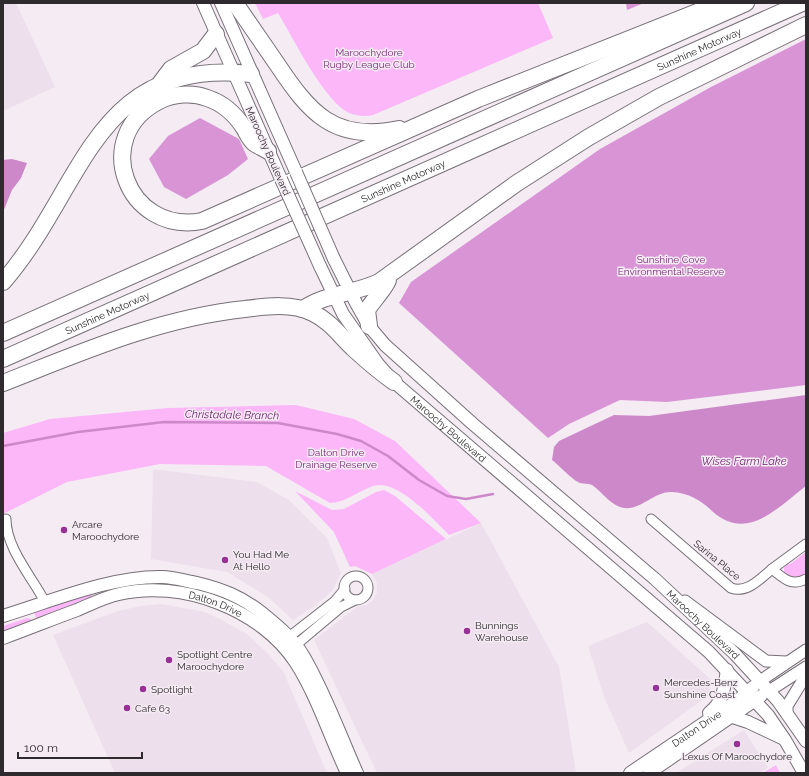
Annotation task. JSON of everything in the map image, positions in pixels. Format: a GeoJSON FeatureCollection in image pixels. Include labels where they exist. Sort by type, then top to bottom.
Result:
{"type":"FeatureCollection","features":[{"type":"Feature","properties":{"kind":"highway"},"geometry":{"type":"LineString","coordinates":[[235,3],[301,98],[322,118],[350,130],[369,133],[390,131],[423,124]]}},
{"type":"Feature","properties":{"kind":"highway"},"geometry":{"type":"LineString","coordinates":[[268,151],[254,143],[238,120],[223,106],[206,97],[181,95],[164,98],[136,120],[124,142],[123,167],[131,192],[147,210],[169,221],[194,223],[217,216],[534,76],[720,3]]}},
{"type":"Feature","properties":{"kind":"highway"},"geometry":{"type":"LineString","coordinates":[[3,334],[746,3]]}},
{"type":"Feature","properties":{"kind":"highway","name":"Sunshine Motorway"},"geometry":{"type":"LineString","coordinates":[[3,358],[802,3]]}},
{"type":"Feature","properties":{"kind":"highway"},"geometry":{"type":"LineString","coordinates":[[303,309],[312,302],[333,294],[365,288],[389,276],[517,183],[589,137],[659,97],[806,25]]}},
{"type":"Feature","properties":{"kind":"highway"},"geometry":{"type":"LineString","coordinates":[[159,86],[171,70],[203,51],[216,34]]}},
{"type":"Feature","properties":{"kind":"highway"},"geometry":{"type":"LineString","coordinates":[[3,282],[32,245],[89,149],[101,132],[123,108],[159,86],[191,75],[220,71],[251,74]]}},
{"type":"Feature","properties":{"kind":"highway"},"geometry":{"type":"LineString","coordinates":[[369,326],[367,310],[376,296],[388,284],[389,276]]}},
{"type":"Feature","properties":{"kind":"highway"},"geometry":{"type":"LineString","coordinates":[[3,383],[127,335],[192,317],[242,309],[284,306],[303,309],[322,319],[368,362],[394,382]]}},
{"type":"Feature","properties":{"kind":"main road","name":"Maroochy Boulevard"},"geometry":{"type":"LineString","coordinates":[[203,3],[280,179],[333,294],[353,330],[394,382],[703,647],[727,670],[751,696],[785,740],[804,773]]}},
{"type":"Feature","properties":{"kind":"main road","name":"Maroochy Boulevard"},"geometry":{"type":"LineString","coordinates":[[221,3],[251,74],[349,292],[369,326],[385,345],[655,579],[734,654],[769,691],[806,741]]}},
{"type":"Feature","properties":{"kind":"main road","name":"Dalton Drive"},"geometry":{"type":"LineString","coordinates":[[3,616],[45,602],[107,585],[129,580],[162,576],[213,587],[235,594],[280,627],[347,773]]}},
{"type":"Feature","properties":{"kind":"main road"},"geometry":{"type":"LineString","coordinates":[[107,585],[100,588],[99,593],[106,593],[136,586],[142,590]]}},
{"type":"Feature","properties":{"kind":"main road","name":"Dalton Drive"},"geometry":{"type":"LineString","coordinates":[[3,638],[110,597],[142,590],[171,590],[210,598],[246,616],[288,644]]}},
{"type":"Feature","properties":{"kind":"main road"},"geometry":{"type":"LineString","coordinates":[[3,622],[29,613],[34,617],[36,623],[30,628]]}},
{"type":"Feature","properties":{"kind":"main road"},"geometry":{"type":"LineString","coordinates":[[288,644],[304,656],[357,773]]}},
{"type":"Feature","properties":{"kind":"main road"},"geometry":{"type":"LineString","coordinates":[[659,752],[717,706],[723,696],[727,670]]}},
{"type":"Feature","properties":{"kind":"main road","name":"Dalton Drive"},"geometry":{"type":"LineString","coordinates":[[648,773],[730,716],[751,696],[760,681]]}},
{"type":"Feature","properties":{"kind":"main road","name":"Dalton Drive"},"geometry":{"type":"LineString","coordinates":[[630,773],[659,752],[751,696],[769,691]]}},
{"type":"Feature","properties":{"kind":"main road"},"geometry":{"type":"LineString","coordinates":[[730,716],[748,722],[785,740]]}},
{"type":"Feature","properties":{"kind":"street"},"geometry":{"type":"LineString","coordinates":[[6,519],[6,528],[23,567],[45,602]]}},
{"type":"Feature","properties":{"kind":"street","name":"Sarina Place"},"geometry":{"type":"LineString","coordinates":[[651,519],[731,588],[738,590],[746,588],[806,544]]}},
{"type":"Feature","properties":{"kind":"street"},"geometry":{"type":"LineString","coordinates":[[772,569],[790,582],[798,582],[806,579]]}},
{"type":"Feature","properties":{"kind":"street"},"geometry":{"type":"LineString","coordinates":[[352,577],[359,577],[365,581],[368,587],[366,594],[361,599],[355,600],[341,607],[288,644],[335,601],[345,589],[346,583],[352,577]]}},
{"type":"Feature","properties":{"kind":"street"},"geometry":{"type":"LineString","coordinates":[[655,579],[766,661],[786,662]]}},
{"type":"Feature","properties":{"kind":"street"},"geometry":{"type":"LineString","coordinates":[[345,589],[349,598],[355,600]]}},
{"type":"Feature","properties":{"kind":"street"},"geometry":{"type":"LineString","coordinates":[[760,681],[786,662],[806,650]]}},
{"type":"Feature","properties":{"kind":"street"},"geometry":{"type":"LineString","coordinates":[[769,691],[806,667]]}},
{"type":"Feature","properties":{"kind":"street"},"geometry":{"type":"LineString","coordinates":[[787,714],[787,706],[806,675]]}},
{"type":"Feature","properties":{"kind":"shaded area"},"geometry":{"type":"Polygon","coordinates":[[[3,3],[16,3],[55,87],[3,111],[3,3]]]}},
{"type":"Feature","properties":{"kind":"shaded area"},"geometry":{"type":"Polygon","coordinates":[[[153,469],[257,482],[289,500],[327,538],[341,573],[332,591],[316,605],[293,620],[268,597],[227,572],[151,559],[153,469]]]}},
{"type":"Feature","properties":{"kind":"shaded area"},"geometry":{"type":"Polygon","coordinates":[[[481,523],[559,667],[576,773],[377,773],[314,640],[357,607],[367,605],[373,600],[377,593],[377,583],[372,574],[481,523]]]}},
{"type":"Feature","properties":{"kind":"shaded area"},"geometry":{"type":"Polygon","coordinates":[[[161,604],[205,612],[247,634],[266,652],[283,671],[327,773],[115,773],[53,635],[118,611],[141,606],[161,604]]]}},
{"type":"Feature","properties":{"kind":"shaded area","name":"Mercedes-Benz Sunshine Coast"},"geometry":{"type":"Polygon","coordinates":[[[647,622],[711,680],[709,695],[629,753],[605,699],[588,646],[647,622]]]}},
{"type":"Feature","properties":{"kind":"shaded area","name":"Lexus Of Maroochydore"},"geometry":{"type":"Polygon","coordinates":[[[744,730],[768,768],[759,773],[676,773],[744,730]]]}},
{"type":"Feature","properties":{"kind":"green space","name":"Maroochydore Rugby League Club"},"geometry":{"type":"Polygon","coordinates":[[[255,3],[538,3],[553,38],[373,115],[358,116],[344,110],[326,92],[308,65],[278,13],[263,19],[255,3]]]}},
{"type":"Feature","properties":{"kind":"green space"},"geometry":{"type":"Polygon","coordinates":[[[626,3],[644,3],[627,10],[626,3]]]}},
{"type":"Feature","properties":{"kind":"green space","name":"Sunshine Cove Environmental Reserve"},"geometry":{"type":"Polygon","coordinates":[[[806,39],[806,385],[667,402],[620,400],[569,424],[548,438],[399,303],[411,282],[600,149],[711,87],[806,39]]]}},
{"type":"Feature","properties":{"kind":"green space"},"geometry":{"type":"Polygon","coordinates":[[[200,118],[239,139],[248,159],[228,175],[186,199],[164,187],[149,159],[168,136],[200,118]]]}},
{"type":"Feature","properties":{"kind":"green space","name":"Dalton Drive Drainage Reserve"},"geometry":{"type":"Polygon","coordinates":[[[296,405],[354,419],[395,441],[481,523],[449,535],[414,502],[393,488],[382,485],[368,488],[342,501],[330,503],[266,466],[160,464],[67,482],[3,514],[3,433],[50,419],[168,408],[296,405]]]}},
{"type":"Feature","properties":{"kind":"green space"},"geometry":{"type":"Polygon","coordinates":[[[384,490],[395,496],[446,539],[372,574],[355,566],[350,567],[334,532],[295,491],[332,510],[344,509],[376,492],[384,490]]]}},
{"type":"Feature","properties":{"kind":"green space"},"geometry":{"type":"Polygon","coordinates":[[[806,552],[806,572],[802,577],[790,578],[784,574],[784,567],[786,564],[790,564],[806,552]]]}},
{"type":"Feature","properties":{"kind":"green space"},"geometry":{"type":"Polygon","coordinates":[[[157,581],[208,591],[206,593],[138,583],[157,581]]]}},
{"type":"Feature","properties":{"kind":"green space"},"geometry":{"type":"Polygon","coordinates":[[[90,593],[94,599],[38,621],[34,613],[30,610],[90,593]]]}},
{"type":"Feature","properties":{"kind":"green space"},"geometry":{"type":"Polygon","coordinates":[[[27,618],[31,619],[31,622],[3,634],[3,626],[27,618]]]}},
{"type":"Feature","properties":{"kind":"green space"},"geometry":{"type":"Polygon","coordinates":[[[776,765],[780,773],[763,773],[776,765]]]}},
{"type":"Feature","properties":{"kind":"water"},"geometry":{"type":"Polygon","coordinates":[[[12,159],[27,163],[21,178],[12,190],[3,212],[3,160],[12,159]]]}},
{"type":"Feature","properties":{"kind":"water","name":"Wises Farm Lake"},"geometry":{"type":"Polygon","coordinates":[[[806,395],[806,486],[773,512],[750,523],[738,524],[725,520],[699,500],[672,492],[666,492],[656,496],[635,507],[624,508],[614,504],[592,485],[580,483],[569,476],[552,460],[554,447],[559,441],[614,415],[649,416],[806,395]]]}},
{"type":"Feature","properties":{"kind":"waterway","name":"Christadale Branch"},"geometry":{"type":"LineString","coordinates":[[3,446],[78,432],[164,422],[278,423],[337,434],[361,441],[388,456],[419,480],[447,496],[466,499],[493,494]]}},
{"type":"Feature","properties":{"kind":"place","name":"Arcare Maroochydore"},"geometry":{"type":"Point","coordinates":[64,530]}},
{"type":"Feature","properties":{"kind":"place","name":"You Had Me At Hello"},"geometry":{"type":"Point","coordinates":[225,560]}},
{"type":"Feature","properties":{"kind":"place","name":"Bunnings Warehouse"},"geometry":{"type":"Point","coordinates":[467,631]}},
{"type":"Feature","properties":{"kind":"place","name":"Spotlight Centre Maroochydore"},"geometry":{"type":"Point","coordinates":[169,660]}},
{"type":"Feature","properties":{"kind":"place","name":"Mercedes-Benz Sunshine Coast"},"geometry":{"type":"Point","coordinates":[656,688]}},
{"type":"Feature","properties":{"kind":"place","name":"Spotlight"},"geometry":{"type":"Point","coordinates":[143,689]}},
{"type":"Feature","properties":{"kind":"place","name":"Cafe 63"},"geometry":{"type":"Point","coordinates":[127,708]}},
{"type":"Feature","properties":{"kind":"place","name":"Lexus Of Maroochydore"},"geometry":{"type":"Point","coordinates":[737,744]}}]}
